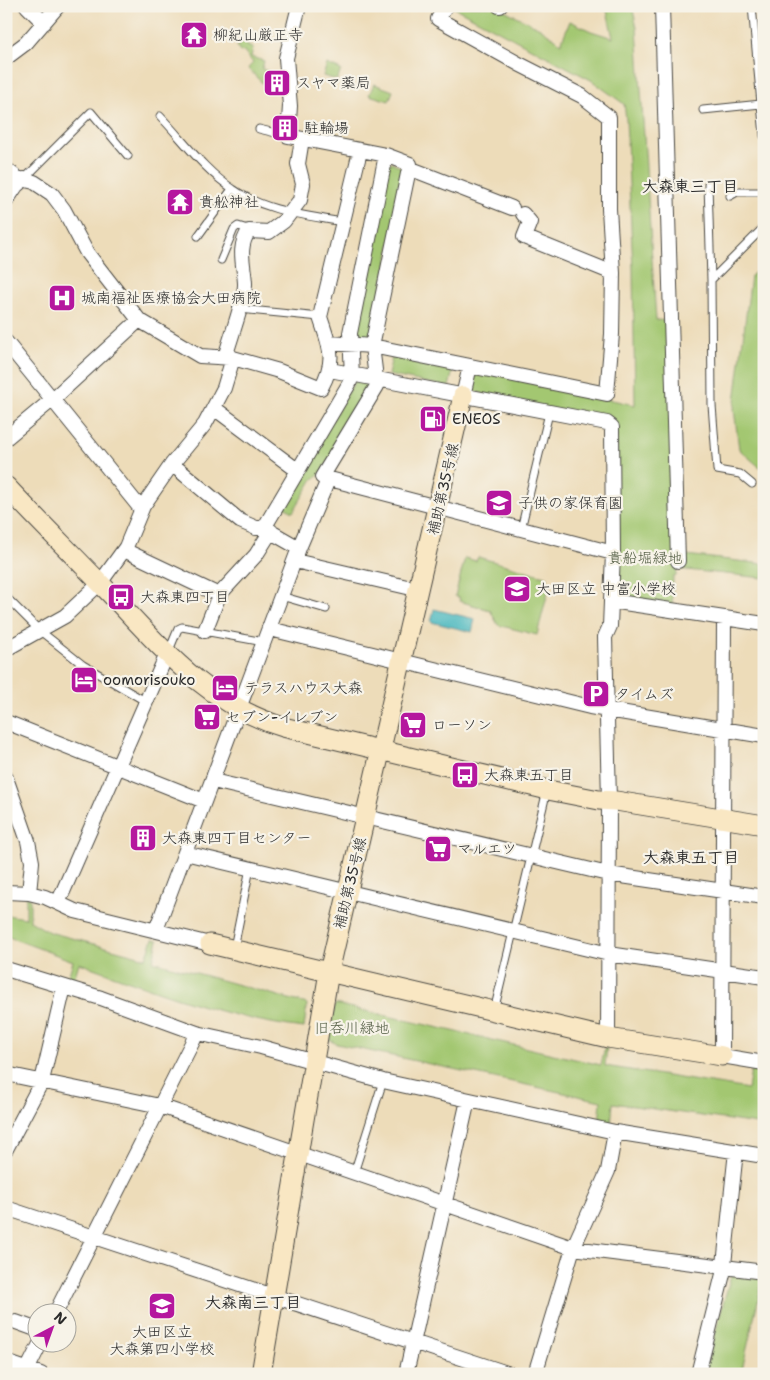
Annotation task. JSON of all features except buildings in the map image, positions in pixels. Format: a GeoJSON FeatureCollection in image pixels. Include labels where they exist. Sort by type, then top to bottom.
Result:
{"type":"FeatureCollection","features":[{"type":"Feature","properties":{"kind":"street"},"geometry":{"type":"LineString","coordinates":[[27,6],[44,23]]}},
{"type":"Feature","properties":{"kind":"street"},"geometry":{"type":"LineString","coordinates":[[6,58],[26,43],[58,6]]}},
{"type":"Feature","properties":{"kind":"street"},"geometry":{"type":"LineString","coordinates":[[299,6],[286,58],[290,106],[288,136],[386,155],[410,164],[372,346],[376,379],[374,391],[322,477],[613,553]]}},
{"type":"Feature","properties":{"kind":"street"},"geometry":{"type":"LineString","coordinates":[[329,343],[372,346],[607,394],[612,334],[613,273],[609,209],[609,117],[582,96],[438,19],[446,6]]}},
{"type":"Feature","properties":{"kind":"street"},"geometry":{"type":"LineString","coordinates":[[662,6],[678,561]]}},
{"type":"Feature","properties":{"kind":"street"},"geometry":{"type":"LineString","coordinates":[[6,649],[65,616],[100,583],[124,550],[141,509],[172,464],[205,424],[224,388],[245,286],[242,249],[247,233],[253,230],[269,232],[291,213],[303,193],[298,164],[302,139]]}},
{"type":"Feature","properties":{"kind":"street"},"geometry":{"type":"LineString","coordinates":[[6,169],[17,178],[24,179],[52,194],[64,210],[87,253],[139,320],[200,356],[229,358],[278,371],[321,388],[332,363],[329,343],[320,317],[342,222],[366,151]]}},
{"type":"Feature","properties":{"kind":"street"},"geometry":{"type":"LineString","coordinates":[[205,631],[219,595],[256,555],[297,470],[349,384],[352,376],[350,344],[386,155]]}},
{"type":"Feature","properties":{"kind":"street"},"geometry":{"type":"LineString","coordinates":[[409,168],[517,211],[530,222],[524,237],[613,273]]}},
{"type":"Feature","properties":{"kind":"street"},"geometry":{"type":"LineString","coordinates":[[6,201],[16,186],[24,179]]}},
{"type":"Feature","properties":{"kind":"street"},"geometry":{"type":"LineString","coordinates":[[6,438],[53,399],[139,320]]}},
{"type":"Feature","properties":{"kind":"street"},"geometry":{"type":"LineString","coordinates":[[6,342],[141,509]]}},
{"type":"Feature","properties":{"kind":"street"},"geometry":{"type":"LineString","coordinates":[[463,396],[470,366]]}},
{"type":"Feature","properties":{"kind":"street"},"geometry":{"type":"LineString","coordinates":[[330,370],[352,376],[607,423],[612,427],[613,553],[610,626],[605,637],[609,800],[608,1038]]}},
{"type":"Feature","properties":{"kind":"street","name":"補助第35号線"},"geometry":{"type":"LineString","coordinates":[[261,1374],[274,1294],[276,1251],[298,1153],[329,972],[439,509],[463,396]]}},
{"type":"Feature","properties":{"kind":"street"},"geometry":{"type":"LineString","coordinates":[[214,408],[297,470]]}},
{"type":"Feature","properties":{"kind":"street"},"geometry":{"type":"LineString","coordinates":[[172,464],[240,521],[256,528],[267,530],[297,555],[420,590]]}},
{"type":"Feature","properties":{"kind":"street"},"geometry":{"type":"LineString","coordinates":[[156,930],[281,596],[328,480]]}},
{"type":"Feature","properties":{"kind":"street"},"geometry":{"type":"LineString","coordinates":[[6,486],[167,654],[205,687],[239,710],[283,727],[548,790],[764,826]]}},
{"type":"Feature","properties":{"kind":"street"},"geometry":{"type":"LineString","coordinates":[[124,550],[219,595]]}},
{"type":"Feature","properties":{"kind":"street"},"geometry":{"type":"LineString","coordinates":[[611,601],[764,624]]}},
{"type":"Feature","properties":{"kind":"street"},"geometry":{"type":"LineString","coordinates":[[722,1056],[724,971],[724,618]]}},
{"type":"Feature","properties":{"kind":"street"},"geometry":{"type":"LineString","coordinates":[[270,628],[402,662],[608,710],[764,736]]}},
{"type":"Feature","properties":{"kind":"street"},"geometry":{"type":"LineString","coordinates":[[58,903],[167,654]]}},
{"type":"Feature","properties":{"kind":"street"},"geometry":{"type":"LineString","coordinates":[[6,722],[204,801]]}},
{"type":"Feature","properties":{"kind":"street"},"geometry":{"type":"LineString","coordinates":[[6,778],[31,855],[29,893]]}},
{"type":"Feature","properties":{"kind":"street"},"geometry":{"type":"LineString","coordinates":[[213,781],[608,874],[764,897]]}},
{"type":"Feature","properties":{"kind":"street"},"geometry":{"type":"LineString","coordinates":[[185,853],[608,954],[764,977]]}},
{"type":"Feature","properties":{"kind":"street"},"geometry":{"type":"LineString","coordinates":[[6,892],[29,893],[75,911],[608,1038],[764,1063]]}},
{"type":"Feature","properties":{"kind":"street"},"geometry":{"type":"LineString","coordinates":[[6,968],[64,988],[101,998],[197,1034],[262,1047],[383,1081],[615,1132],[764,1156]]}},
{"type":"Feature","properties":{"kind":"street"},"geometry":{"type":"LineString","coordinates":[[6,1149],[42,1081],[64,988]]}},
{"type":"Feature","properties":{"kind":"street"},"geometry":{"type":"LineString","coordinates":[[61,1302],[197,1034]]}},
{"type":"Feature","properties":{"kind":"street"},"geometry":{"type":"LineString","coordinates":[[6,1074],[160,1106],[573,1248],[764,1272]]}},
{"type":"Feature","properties":{"kind":"street"},"geometry":{"type":"LineString","coordinates":[[406,1368],[414,1342],[468,1100]]}},
{"type":"Feature","properties":{"kind":"street"},"geometry":{"type":"LineString","coordinates":[[540,1366],[573,1248],[608,1170],[615,1132]]}},
{"type":"Feature","properties":{"kind":"street"},"geometry":{"type":"LineString","coordinates":[[698,1374],[723,1266],[736,1151]]}},
{"type":"Feature","properties":{"kind":"street"},"geometry":{"type":"LineString","coordinates":[[6,1208],[321,1308],[397,1338],[510,1374]]}},
{"type":"Feature","properties":{"kind":"street"},"geometry":{"type":"LineString","coordinates":[[16,1322],[28,1326]]}},
{"type":"Feature","properties":{"kind":"street"},"geometry":{"type":"LineString","coordinates":[[6,1362],[31,1372],[38,1352]]}},
{"type":"Feature","properties":{"kind":"lane"},"geometry":{"type":"LineString","coordinates":[[752,6],[764,136]]}},
{"type":"Feature","properties":{"kind":"lane"},"geometry":{"type":"LineString","coordinates":[[703,110],[761,104]]}},
{"type":"Feature","properties":{"kind":"lane"},"geometry":{"type":"LineString","coordinates":[[24,179],[91,112],[128,156]]}},
{"type":"Feature","properties":{"kind":"lane"},"geometry":{"type":"LineString","coordinates":[[160,116],[210,169],[232,189],[253,201],[291,213],[342,222]]}},
{"type":"Feature","properties":{"kind":"lane"},"geometry":{"type":"LineString","coordinates":[[259,129],[288,136]]}},
{"type":"Feature","properties":{"kind":"lane"},"geometry":{"type":"LineString","coordinates":[[708,184],[712,405],[717,470],[740,474],[752,484]]}},
{"type":"Feature","properties":{"kind":"lane"},"geometry":{"type":"LineString","coordinates":[[198,236],[232,189]]}},
{"type":"Feature","properties":{"kind":"lane"},"geometry":{"type":"LineString","coordinates":[[730,196],[737,192],[764,192]]}},
{"type":"Feature","properties":{"kind":"lane"},"geometry":{"type":"LineString","coordinates":[[710,217],[717,208]]}},
{"type":"Feature","properties":{"kind":"lane"},"geometry":{"type":"LineString","coordinates":[[221,260],[234,229],[238,226],[253,230]]}},
{"type":"Feature","properties":{"kind":"lane"},"geometry":{"type":"LineString","coordinates":[[711,280],[764,227]]}},
{"type":"Feature","properties":{"kind":"lane"},"geometry":{"type":"LineString","coordinates":[[239,309],[320,317]]}},
{"type":"Feature","properties":{"kind":"lane"},"geometry":{"type":"LineString","coordinates":[[521,530],[549,413]]}},
{"type":"Feature","properties":{"kind":"lane"},"geometry":{"type":"LineString","coordinates":[[281,596],[326,609]]}},
{"type":"Feature","properties":{"kind":"lane"},"geometry":{"type":"LineString","coordinates":[[6,597],[39,630],[83,664],[145,702]]}},
{"type":"Feature","properties":{"kind":"lane"},"geometry":{"type":"LineString","coordinates":[[167,654],[178,629],[182,626],[265,642]]}},
{"type":"Feature","properties":{"kind":"lane"},"geometry":{"type":"LineString","coordinates":[[494,1011],[548,790]]}},
{"type":"Feature","properties":{"kind":"lane"},"geometry":{"type":"LineString","coordinates":[[234,950],[250,868]]}},
{"type":"Feature","properties":{"kind":"lane"},"geometry":{"type":"LineString","coordinates":[[354,1174],[383,1081]]}},
{"type":"Feature","properties":{"kind":"green space","name":"貴船堀緑地"},"geometry":{"type":"Polygon","coordinates":[[[451,6],[496,6],[540,28],[561,43],[570,21],[591,31],[613,38],[606,6],[632,6],[637,28],[656,320],[671,321],[677,554],[764,564],[764,578],[677,569],[676,576],[673,576],[672,610],[611,601],[612,427],[472,391],[476,374],[479,371],[635,405],[633,270],[626,119],[624,104],[591,80],[451,6]]]}},
{"type":"Feature","properties":{"kind":"green space"},"geometry":{"type":"Polygon","coordinates":[[[242,38],[249,40],[247,46],[253,48],[251,57],[264,61],[262,69],[273,73],[270,86],[261,82],[248,68],[253,63],[244,51],[240,52],[237,46],[240,45],[242,38]]]}},
{"type":"Feature","properties":{"kind":"green space"},"geometry":{"type":"Polygon","coordinates":[[[327,64],[341,70],[337,80],[323,76],[327,64]]]}},
{"type":"Feature","properties":{"kind":"green space"},"geometry":{"type":"Polygon","coordinates":[[[374,84],[393,91],[389,101],[369,95],[374,84]]]}},
{"type":"Feature","properties":{"kind":"green space"},"geometry":{"type":"Polygon","coordinates":[[[392,162],[405,170],[372,338],[357,341],[353,328],[387,165],[392,162]]]}},
{"type":"Feature","properties":{"kind":"green space"},"geometry":{"type":"Polygon","coordinates":[[[764,265],[764,471],[739,449],[734,409],[751,276],[764,265]]]}},
{"type":"Feature","properties":{"kind":"green space"},"geometry":{"type":"Polygon","coordinates":[[[392,357],[453,370],[449,387],[388,375],[392,357]]]}},
{"type":"Feature","properties":{"kind":"green space"},"geometry":{"type":"Polygon","coordinates":[[[355,381],[369,383],[371,388],[321,474],[313,479],[293,512],[281,505],[355,381]]]}},
{"type":"Feature","properties":{"kind":"green space"},"geometry":{"type":"Polygon","coordinates":[[[478,557],[548,577],[547,583],[550,584],[537,635],[498,625],[490,610],[459,601],[460,598],[455,596],[465,558],[476,561],[478,557]]]}},
{"type":"Feature","properties":{"kind":"green space","name":"旧呑川緑地"},"geometry":{"type":"Polygon","coordinates":[[[26,897],[30,897],[30,921],[49,932],[146,958],[153,939],[158,940],[153,961],[307,1004],[304,1028],[246,1018],[190,1002],[79,963],[72,986],[66,984],[73,961],[6,936],[6,915],[26,918],[26,897]]]}},
{"type":"Feature","properties":{"kind":"green space","name":"旧呑川緑地"},"geometry":{"type":"Polygon","coordinates":[[[335,1004],[601,1065],[605,1047],[607,1047],[605,1066],[748,1089],[751,1071],[762,1072],[764,1125],[613,1103],[611,1126],[599,1124],[601,1101],[337,1044],[329,1040],[335,1004]]]}},
{"type":"Feature","properties":{"kind":"green space"},"geometry":{"type":"Polygon","coordinates":[[[731,1275],[763,1279],[741,1374],[704,1374],[731,1275]]]}},
{"type":"Feature","properties":{"kind":"water"},"geometry":{"type":"Polygon","coordinates":[[[434,609],[475,619],[472,632],[431,622],[434,609]]]}},
{"type":"Feature","properties":{"kind":"place","name":"柳紀山厳正寺"},"geometry":{"type":"Point","coordinates":[194,35]}},
{"type":"Feature","properties":{"kind":"place","name":"スヤマ薬局"},"geometry":{"type":"Point","coordinates":[277,83]}},
{"type":"Feature","properties":{"kind":"place","name":"駐輪場"},"geometry":{"type":"Point","coordinates":[285,128]}},
{"type":"Feature","properties":{"kind":"place","name":"貴舩神社"},"geometry":{"type":"Point","coordinates":[180,202]}},
{"type":"Feature","properties":{"kind":"place","name":"城南福祉医療協会大田病院"},"geometry":{"type":"Point","coordinates":[62,298]}},
{"type":"Feature","properties":{"kind":"place","name":"ENEOS"},"geometry":{"type":"Point","coordinates":[433,419]}},
{"type":"Feature","properties":{"kind":"place","name":"子供の家保育園"},"geometry":{"type":"Point","coordinates":[499,503]}},
{"type":"Feature","properties":{"kind":"place","name":"大田区立 中富小学校"},"geometry":{"type":"Point","coordinates":[517,589]}},
{"type":"Feature","properties":{"kind":"place","name":"大森東四丁目"},"geometry":{"type":"Point","coordinates":[121,597]}},
{"type":"Feature","properties":{"kind":"place","name":"oomorisouko"},"geometry":{"type":"Point","coordinates":[84,680]}},
{"type":"Feature","properties":{"kind":"place","name":"テラスハウス大森"},"geometry":{"type":"Point","coordinates":[225,688]}},
{"type":"Feature","properties":{"kind":"place","name":"タイムズ"},"geometry":{"type":"Point","coordinates":[596,694]}},
{"type":"Feature","properties":{"kind":"place","name":"セブン-イレブン"},"geometry":{"type":"Point","coordinates":[207,717]}},
{"type":"Feature","properties":{"kind":"place","name":"ローソン"},"geometry":{"type":"Point","coordinates":[413,725]}},
{"type":"Feature","properties":{"kind":"place","name":"大森東五丁目"},"geometry":{"type":"Point","coordinates":[465,775]}},
{"type":"Feature","properties":{"kind":"place","name":"大森東四丁目センター"},"geometry":{"type":"Point","coordinates":[143,838]}},
{"type":"Feature","properties":{"kind":"place","name":"マルエツ"},"geometry":{"type":"Point","coordinates":[438,849]}},
{"type":"Feature","properties":{"kind":"place","name":"大田区立 大森第四小学校"},"geometry":{"type":"Point","coordinates":[162,1306]}},
{"type":"Feature","properties":{"kind":"district","name":"大森東三丁目"},"geometry":{"type":"Point","coordinates":[690,186]}},
{"type":"Feature","properties":{"kind":"district","name":"大森東五丁目"},"geometry":{"type":"Point","coordinates":[691,857]}},
{"type":"Feature","properties":{"kind":"district","name":"大森南三丁目"},"geometry":{"type":"Point","coordinates":[253,1302]}}]}
